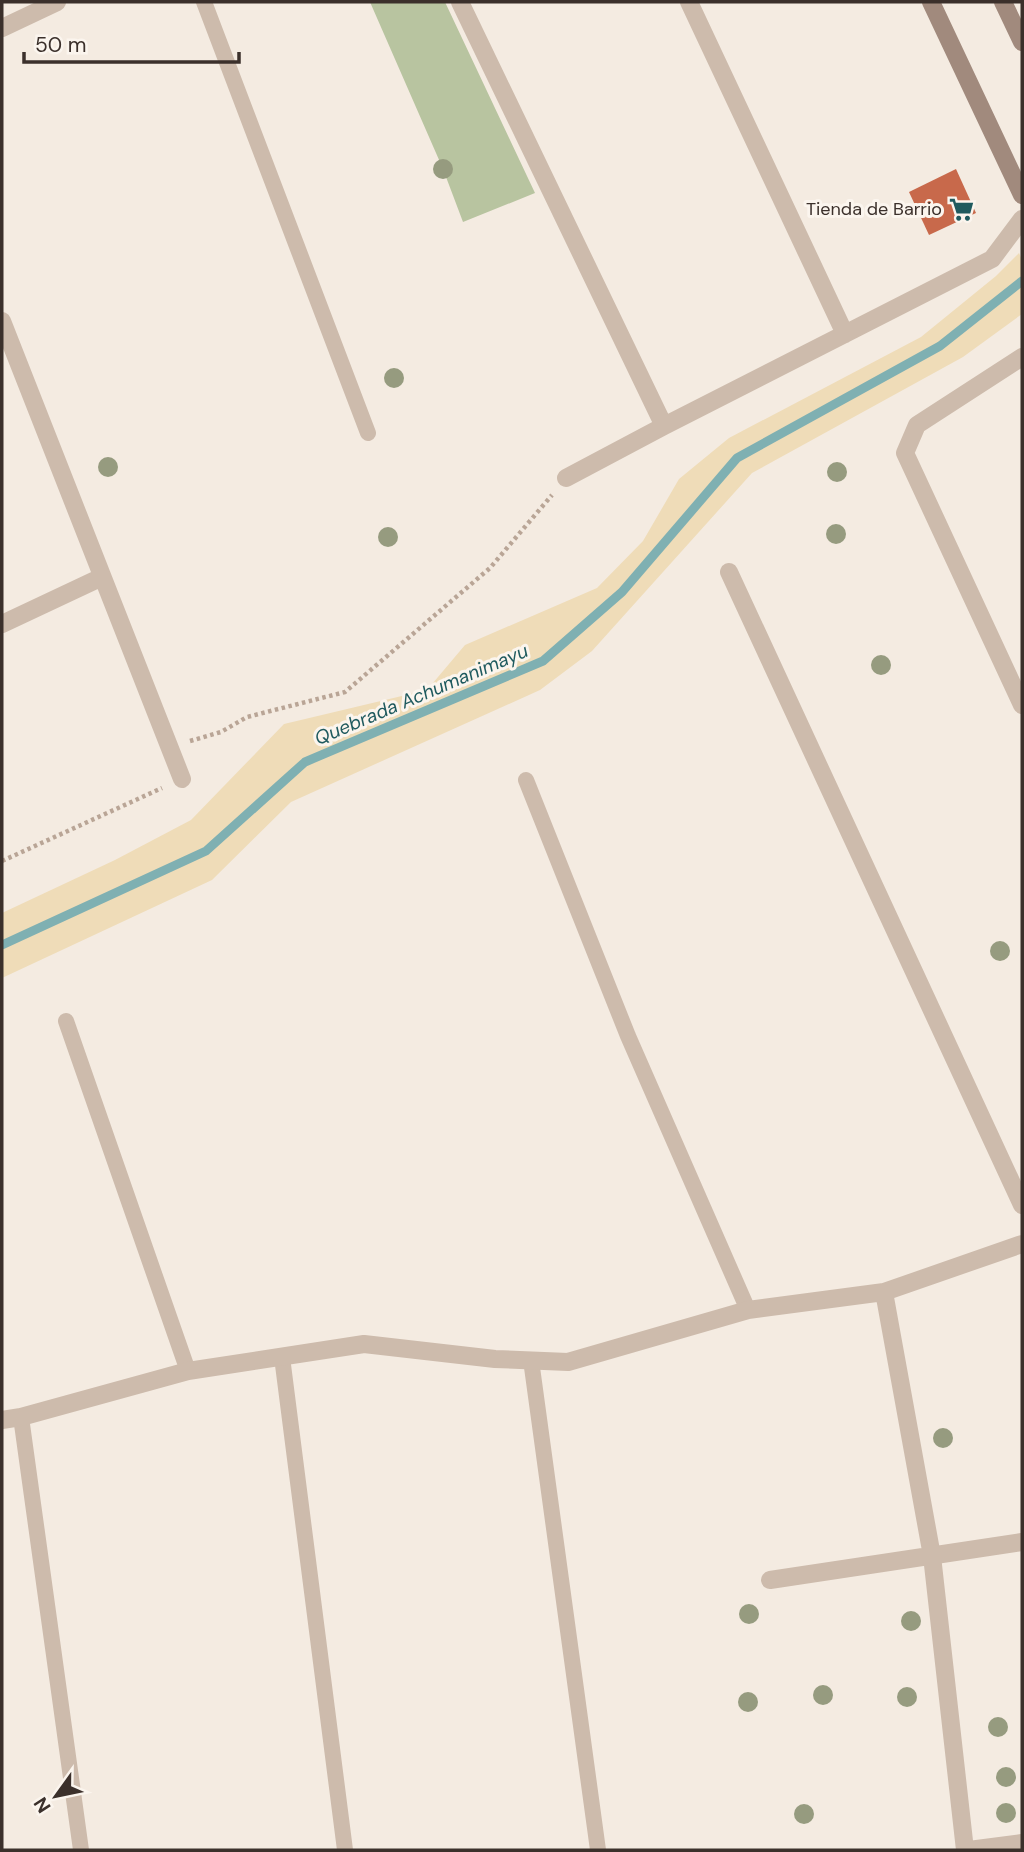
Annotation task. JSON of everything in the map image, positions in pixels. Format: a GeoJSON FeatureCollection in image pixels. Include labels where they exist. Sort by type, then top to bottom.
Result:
{"type":"FeatureCollection","features":[{"type":"Feature","properties":{"kind":"main road"},"geometry":{"type":"LineString","coordinates":[[931,2],[1022,195]]}},
{"type":"Feature","properties":{"kind":"main road"},"geometry":{"type":"LineString","coordinates":[[1003,2],[1022,42]]}},
{"type":"Feature","properties":{"kind":"street"},"geometry":{"type":"LineString","coordinates":[[2,28],[57,2]]}},
{"type":"Feature","properties":{"kind":"street"},"geometry":{"type":"LineString","coordinates":[[460,2],[664,426]]}},
{"type":"Feature","properties":{"kind":"street"},"geometry":{"type":"LineString","coordinates":[[689,2],[845,334]]}},
{"type":"Feature","properties":{"kind":"street"},"geometry":{"type":"LineString","coordinates":[[566,478],[992,259],[1022,219]]}},
{"type":"Feature","properties":{"kind":"street"},"geometry":{"type":"LineString","coordinates":[[3,328],[182,779]]}},
{"type":"Feature","properties":{"kind":"street"},"geometry":{"type":"LineString","coordinates":[[1022,357],[917,425],[905,453],[1022,705]]}},
{"type":"Feature","properties":{"kind":"street"},"geometry":{"type":"LineString","coordinates":[[729,572],[1022,1205]]}},
{"type":"Feature","properties":{"kind":"street"},"geometry":{"type":"LineString","coordinates":[[2,624],[102,577]]}},
{"type":"Feature","properties":{"kind":"street"},"geometry":{"type":"LineString","coordinates":[[2,1420],[188,1370],[363,1344],[495,1359],[568,1362],[748,1310],[884,1292],[1022,1244]]}},
{"type":"Feature","properties":{"kind":"street"},"geometry":{"type":"LineString","coordinates":[[884,1292],[932,1556],[967,1850],[1022,1843]]}},
{"type":"Feature","properties":{"kind":"street"},"geometry":{"type":"LineString","coordinates":[[770,1580],[1022,1542]]}},
{"type":"Feature","properties":{"kind":"lane"},"geometry":{"type":"LineString","coordinates":[[204,2],[368,433]]}},
{"type":"Feature","properties":{"kind":"lane"},"geometry":{"type":"LineString","coordinates":[[526,780],[628,1036],[748,1310]]}},
{"type":"Feature","properties":{"kind":"lane"},"geometry":{"type":"LineString","coordinates":[[66,1021],[188,1370]]}},
{"type":"Feature","properties":{"kind":"lane"},"geometry":{"type":"LineString","coordinates":[[282,1357],[345,1850]]}},
{"type":"Feature","properties":{"kind":"lane"},"geometry":{"type":"LineString","coordinates":[[531,1360],[597,1850]]}},
{"type":"Feature","properties":{"kind":"lane"},"geometry":{"type":"LineString","coordinates":[[21,1417],[81,1850]]}},
{"type":"Feature","properties":{"kind":"path"},"geometry":{"type":"LineString","coordinates":[[169,747],[221,732],[247,718],[345,692],[490,568],[566,478]]}},
{"type":"Feature","properties":{"kind":"path"},"geometry":{"type":"LineString","coordinates":[[2,861],[182,779]]}},
{"type":"Feature","properties":{"kind":"green space"},"geometry":{"type":"Polygon","coordinates":[[[370,2],[445,2],[535,193],[463,222],[443,169],[370,2]]]}},
{"type":"Feature","properties":{"kind":"sand"},"geometry":{"type":"Polygon","coordinates":[[[1019,253],[1022,260],[1022,314],[963,357],[752,473],[592,651],[540,690],[291,802],[212,880],[2,978],[2,913],[115,860],[191,820],[284,724],[427,690],[465,645],[597,588],[643,541],[679,479],[729,438],[921,337],[996,276],[1019,253]]]}},
{"type":"Feature","properties":{"kind":"building"},"geometry":{"type":"Polygon","coordinates":[[[956,169],[976,213],[929,235],[909,192],[956,169]]]}},
{"type":"Feature","properties":{"kind":"waterway","name":"Quebrada Achumanimayu"},"geometry":{"type":"LineString","coordinates":[[2,945],[206,851],[305,762],[543,661],[622,592],[737,458],[940,346],[1022,281]]}},
{"type":"Feature","properties":{"kind":"place","name":"Tienda de Barrio"},"geometry":{"type":"Point","coordinates":[962,209]}}]}
